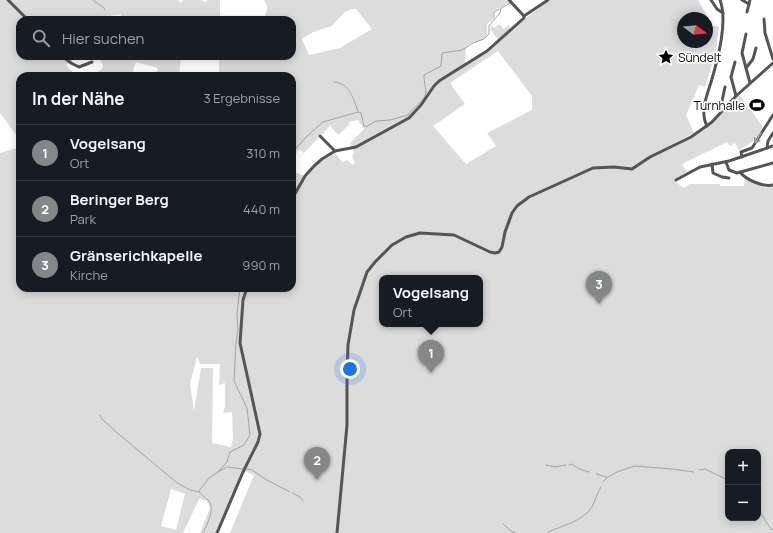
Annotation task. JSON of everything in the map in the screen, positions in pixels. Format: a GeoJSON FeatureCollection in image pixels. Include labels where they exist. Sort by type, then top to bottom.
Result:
{"type":"FeatureCollection","features":[{"type":"Feature","properties":{"kind":"street"},"geometry":{"type":"LineString","coordinates":[[8,0],[24,16]]}},
{"type":"Feature","properties":{"kind":"street"},"geometry":{"type":"LineString","coordinates":[[509,0],[524,16]]}},
{"type":"Feature","properties":{"kind":"street"},"geometry":{"type":"LineString","coordinates":[[296,192],[304,178],[314,166],[335,151],[355,148],[406,119],[421,105],[439,81],[490,48],[524,18],[524,16],[548,0]]}},
{"type":"Feature","properties":{"kind":"street"},"geometry":{"type":"LineString","coordinates":[[711,0],[717,9],[723,13]]}},
{"type":"Feature","properties":{"kind":"street"},"geometry":{"type":"LineString","coordinates":[[707,126],[705,121],[704,105],[718,56],[723,13],[720,0]]}},
{"type":"Feature","properties":{"kind":"street"},"geometry":{"type":"LineString","coordinates":[[742,0],[750,2],[747,12]]}},
{"type":"Feature","properties":{"kind":"street"},"geometry":{"type":"LineString","coordinates":[[764,19],[765,33],[773,59]]}},
{"type":"Feature","properties":{"kind":"street"},"geometry":{"type":"LineString","coordinates":[[746,34],[742,50],[750,83]]}},
{"type":"Feature","properties":{"kind":"street"},"geometry":{"type":"LineString","coordinates":[[746,68],[754,59],[756,48]]}},
{"type":"Feature","properties":{"kind":"street"},"geometry":{"type":"LineString","coordinates":[[67,60],[79,66],[92,62]]}},
{"type":"Feature","properties":{"kind":"street"},"geometry":{"type":"LineString","coordinates":[[735,62],[731,78],[736,96]]}},
{"type":"Feature","properties":{"kind":"street"},"geometry":{"type":"LineString","coordinates":[[337,533],[347,425],[347,363],[349,340],[353,315],[361,288],[367,272],[372,264],[396,242],[410,235],[422,233],[454,235],[488,251],[498,253],[502,248],[505,232],[512,212],[532,195],[593,168],[633,168],[650,157],[691,137],[707,126],[736,96],[773,63]]}},
{"type":"Feature","properties":{"kind":"street"},"geometry":{"type":"LineString","coordinates":[[725,87],[722,102],[726,107]]}},
{"type":"Feature","properties":{"kind":"street"},"geometry":{"type":"LineString","coordinates":[[742,157],[741,152],[752,148],[773,115]]}},
{"type":"Feature","properties":{"kind":"street"},"geometry":{"type":"LineString","coordinates":[[767,148],[768,141],[773,133]]}},
{"type":"Feature","properties":{"kind":"street"},"geometry":{"type":"LineString","coordinates":[[320,136],[335,151]]}},
{"type":"Feature","properties":{"kind":"street"},"geometry":{"type":"LineString","coordinates":[[676,180],[700,167],[726,162],[773,146]]}},
{"type":"Feature","properties":{"kind":"street"},"geometry":{"type":"LineString","coordinates":[[726,162],[729,170],[734,172],[740,172],[773,163]]}},
{"type":"Feature","properties":{"kind":"street"},"geometry":{"type":"LineString","coordinates":[[712,164],[713,173],[723,178],[729,178]]}},
{"type":"Feature","properties":{"kind":"street"},"geometry":{"type":"LineString","coordinates":[[740,172],[744,176],[761,184],[767,186],[773,185]]}},
{"type":"Feature","properties":{"kind":"street"},"geometry":{"type":"LineString","coordinates":[[217,533],[243,472],[256,448],[260,434],[240,343],[243,300],[246,292]]}},
{"type":"Feature","properties":{"kind":"shaded area"},"geometry":{"type":"Polygon","coordinates":[[[0,0],[178,0],[181,3],[183,0],[201,0],[206,2],[207,0],[220,0],[220,16],[121,16],[121,14],[107,16],[16,16],[16,60],[73,60],[66,65],[72,72],[16,72],[16,135],[0,113],[0,0]]]}},
{"type":"Feature","properties":{"kind":"shaded area"},"geometry":{"type":"Polygon","coordinates":[[[264,0],[507,0],[509,3],[494,11],[493,20],[487,24],[487,37],[466,47],[465,64],[438,80],[411,117],[420,108],[438,83],[499,42],[526,18],[550,0],[698,0],[705,12],[677,12],[677,48],[713,48],[713,26],[719,26],[716,52],[705,87],[699,85],[686,115],[694,133],[669,146],[670,148],[704,130],[740,95],[763,127],[754,141],[739,150],[735,143],[730,146],[727,142],[682,164],[687,172],[675,180],[684,188],[690,184],[744,186],[745,178],[766,188],[773,186],[773,533],[230,533],[254,475],[245,471],[218,533],[200,533],[210,508],[207,501],[199,499],[183,533],[0,533],[0,153],[16,148],[16,292],[296,292],[296,173],[305,176],[322,161],[335,153],[342,162],[347,160],[353,165],[355,163],[352,156],[354,153],[350,143],[364,129],[358,120],[349,122],[350,124],[338,135],[330,126],[304,153],[299,149],[296,153],[296,72],[219,72],[219,60],[296,60],[296,16],[265,16],[267,5],[264,0]],[[351,9],[345,12],[332,26],[313,32],[302,39],[309,55],[340,48],[372,29],[356,9],[351,9]],[[498,51],[450,83],[465,104],[433,126],[466,164],[496,146],[487,133],[532,110],[532,96],[498,51]],[[197,357],[190,384],[194,411],[201,368],[213,368],[212,443],[231,447],[233,439],[232,412],[223,413],[225,407],[225,383],[219,385],[220,364],[200,364],[197,357]],[[171,489],[161,526],[176,530],[185,494],[171,489]]]}},
{"type":"Feature","properties":{"kind":"shaded area"},"geometry":{"type":"Polygon","coordinates":[[[499,24],[504,29],[509,25],[511,30],[498,40],[490,29],[492,25],[494,28],[499,24]]]}},
{"type":"Feature","properties":{"kind":"shaded area"},"geometry":{"type":"Polygon","coordinates":[[[100,60],[181,60],[179,72],[157,72],[158,68],[136,62],[132,72],[97,72],[102,69],[103,65],[100,60]]]}},
{"type":"Feature","properties":{"kind":"waterway"},"geometry":{"type":"LineString","coordinates":[[93,0],[105,10]]}},
{"type":"Feature","properties":{"kind":"waterway"},"geometry":{"type":"LineString","coordinates":[[296,148],[323,122],[358,112],[361,113],[364,126],[366,127],[376,121],[390,120],[408,115],[424,98],[426,91],[424,75],[441,66],[442,53],[462,50],[473,43],[484,39],[489,34],[489,26],[500,13],[501,8],[509,4],[512,0]]}},
{"type":"Feature","properties":{"kind":"waterway"},"geometry":{"type":"LineString","coordinates":[[494,18],[494,12],[500,9]]}},
{"type":"Feature","properties":{"kind":"waterway"},"geometry":{"type":"LineString","coordinates":[[334,82],[344,85],[347,88],[358,111]]}},
{"type":"Feature","properties":{"kind":"waterway"},"geometry":{"type":"LineString","coordinates":[[203,533],[210,516],[211,507],[208,500],[201,495],[199,491],[209,478],[218,472],[227,462],[230,452],[244,445],[250,435],[247,408],[234,381],[238,330],[237,313],[240,292]]}},
{"type":"Feature","properties":{"kind":"waterway"},"geometry":{"type":"LineString","coordinates":[[100,415],[102,419],[115,431],[176,482],[190,490],[199,492]]}},
{"type":"Feature","properties":{"kind":"waterway"},"geometry":{"type":"LineString","coordinates":[[569,465],[572,464],[579,469],[589,472]]}},
{"type":"Feature","properties":{"kind":"waterway"},"geometry":{"type":"LineString","coordinates":[[546,465],[555,467],[566,465]]}},
{"type":"Feature","properties":{"kind":"waterway"},"geometry":{"type":"LineString","coordinates":[[603,482],[617,472],[634,466],[694,472]]}},
{"type":"Feature","properties":{"kind":"waterway"},"geometry":{"type":"LineString","coordinates":[[218,472],[227,467],[243,469]]}},
{"type":"Feature","properties":{"kind":"waterway"},"geometry":{"type":"LineString","coordinates":[[247,469],[252,470],[265,479],[290,492]]}},
{"type":"Feature","properties":{"kind":"waterway"},"geometry":{"type":"LineString","coordinates":[[699,470],[705,469],[725,479]]}},
{"type":"Feature","properties":{"kind":"waterway"},"geometry":{"type":"LineString","coordinates":[[596,474],[607,477]]}},
{"type":"Feature","properties":{"kind":"waterway"},"geometry":{"type":"LineString","coordinates":[[548,532],[572,522],[588,512],[592,507],[601,487]]}},
{"type":"Feature","properties":{"kind":"waterway"},"geometry":{"type":"LineString","coordinates":[[293,493],[300,497],[303,501]]}},
{"type":"Feature","properties":{"kind":"waterway"},"geometry":{"type":"LineString","coordinates":[[761,514],[770,528],[773,530]]}},
{"type":"Feature","properties":{"kind":"waterway"},"geometry":{"type":"LineString","coordinates":[[503,524],[511,531],[516,533]]}},
{"type":"Feature","properties":{"kind":"place","name":"Sündelt"},"geometry":{"type":"Point","coordinates":[666,57]}},
{"type":"Feature","properties":{"kind":"place","name":"Turnhalle"},"geometry":{"type":"Point","coordinates":[757,105]}},
{"type":"Feature","properties":{"kind":"place","name":"Gränserichkapelle"},"geometry":{"type":"Point","coordinates":[599,304]}},
{"type":"Feature","properties":{"kind":"place","name":"Vogelsang"},"geometry":{"type":"Point","coordinates":[431,373]}},
{"type":"Feature","properties":{"kind":"place","name":"Beringer Berg"},"geometry":{"type":"Point","coordinates":[317,480]}}]}
